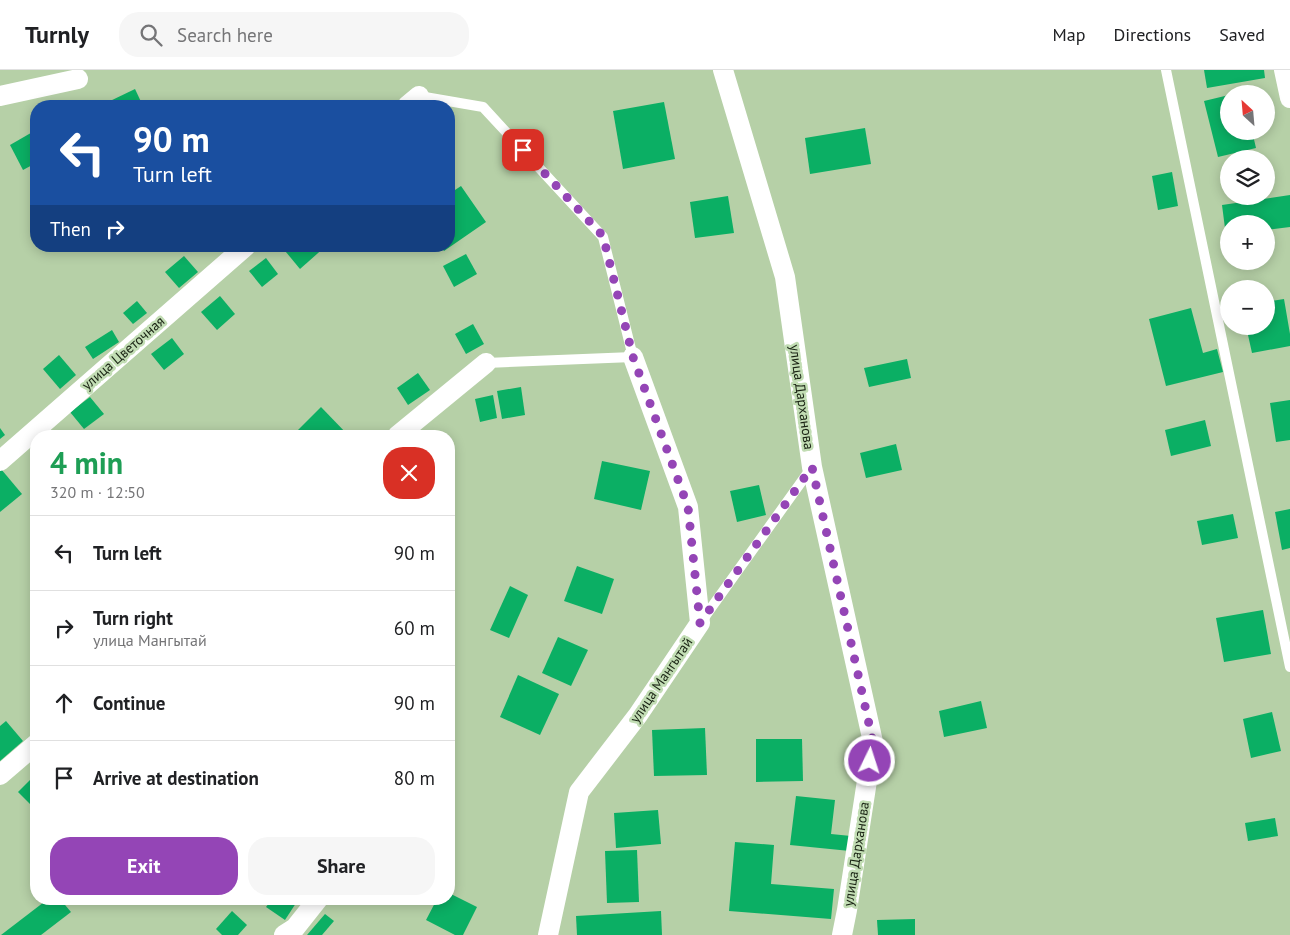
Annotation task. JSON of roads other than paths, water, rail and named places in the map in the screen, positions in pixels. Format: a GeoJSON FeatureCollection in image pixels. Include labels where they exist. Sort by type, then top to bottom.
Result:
{"type":"FeatureCollection","features":[{"type":"Feature","properties":{"kind":"street","name":"улица Дарханова"},"geometry":{"type":"LineString","coordinates":[[723,70],[785,277],[812,467],[873,742],[842,935]]}},
{"type":"Feature","properties":{"kind":"street"},"geometry":{"type":"LineString","coordinates":[[1284,70],[1290,98]]}},
{"type":"Feature","properties":{"kind":"street"},"geometry":{"type":"LineString","coordinates":[[0,96],[78,79]]}},
{"type":"Feature","properties":{"kind":"street","name":"улица Цветочная"},"geometry":{"type":"LineString","coordinates":[[35,430],[239,252]]}},
{"type":"Feature","properties":{"kind":"street","name":"улица Мангытай"},"geometry":{"type":"LineString","coordinates":[[548,935],[579,792],[638,715],[700,623],[688,507],[633,357]]}},
{"type":"Feature","properties":{"kind":"street"},"geometry":{"type":"LineString","coordinates":[[404,430],[486,363]]}},
{"type":"Feature","properties":{"kind":"street","name":"улица Цветочная"},"geometry":{"type":"LineString","coordinates":[[0,461],[30,435]]}},
{"type":"Feature","properties":{"kind":"street"},"geometry":{"type":"LineString","coordinates":[[0,775],[30,749]]}},
{"type":"Feature","properties":{"kind":"street"},"geometry":{"type":"LineString","coordinates":[[284,935],[294,928],[313,905]]}},
{"type":"Feature","properties":{"kind":"lane"},"geometry":{"type":"LineString","coordinates":[[1166,70],[1290,667]]}},
{"type":"Feature","properties":{"kind":"lane"},"geometry":{"type":"LineString","coordinates":[[455,105],[483,107],[603,236],[633,357],[486,363]]}},
{"type":"Feature","properties":{"kind":"lane"},"geometry":{"type":"LineString","coordinates":[[700,623],[812,467]]}}]}
